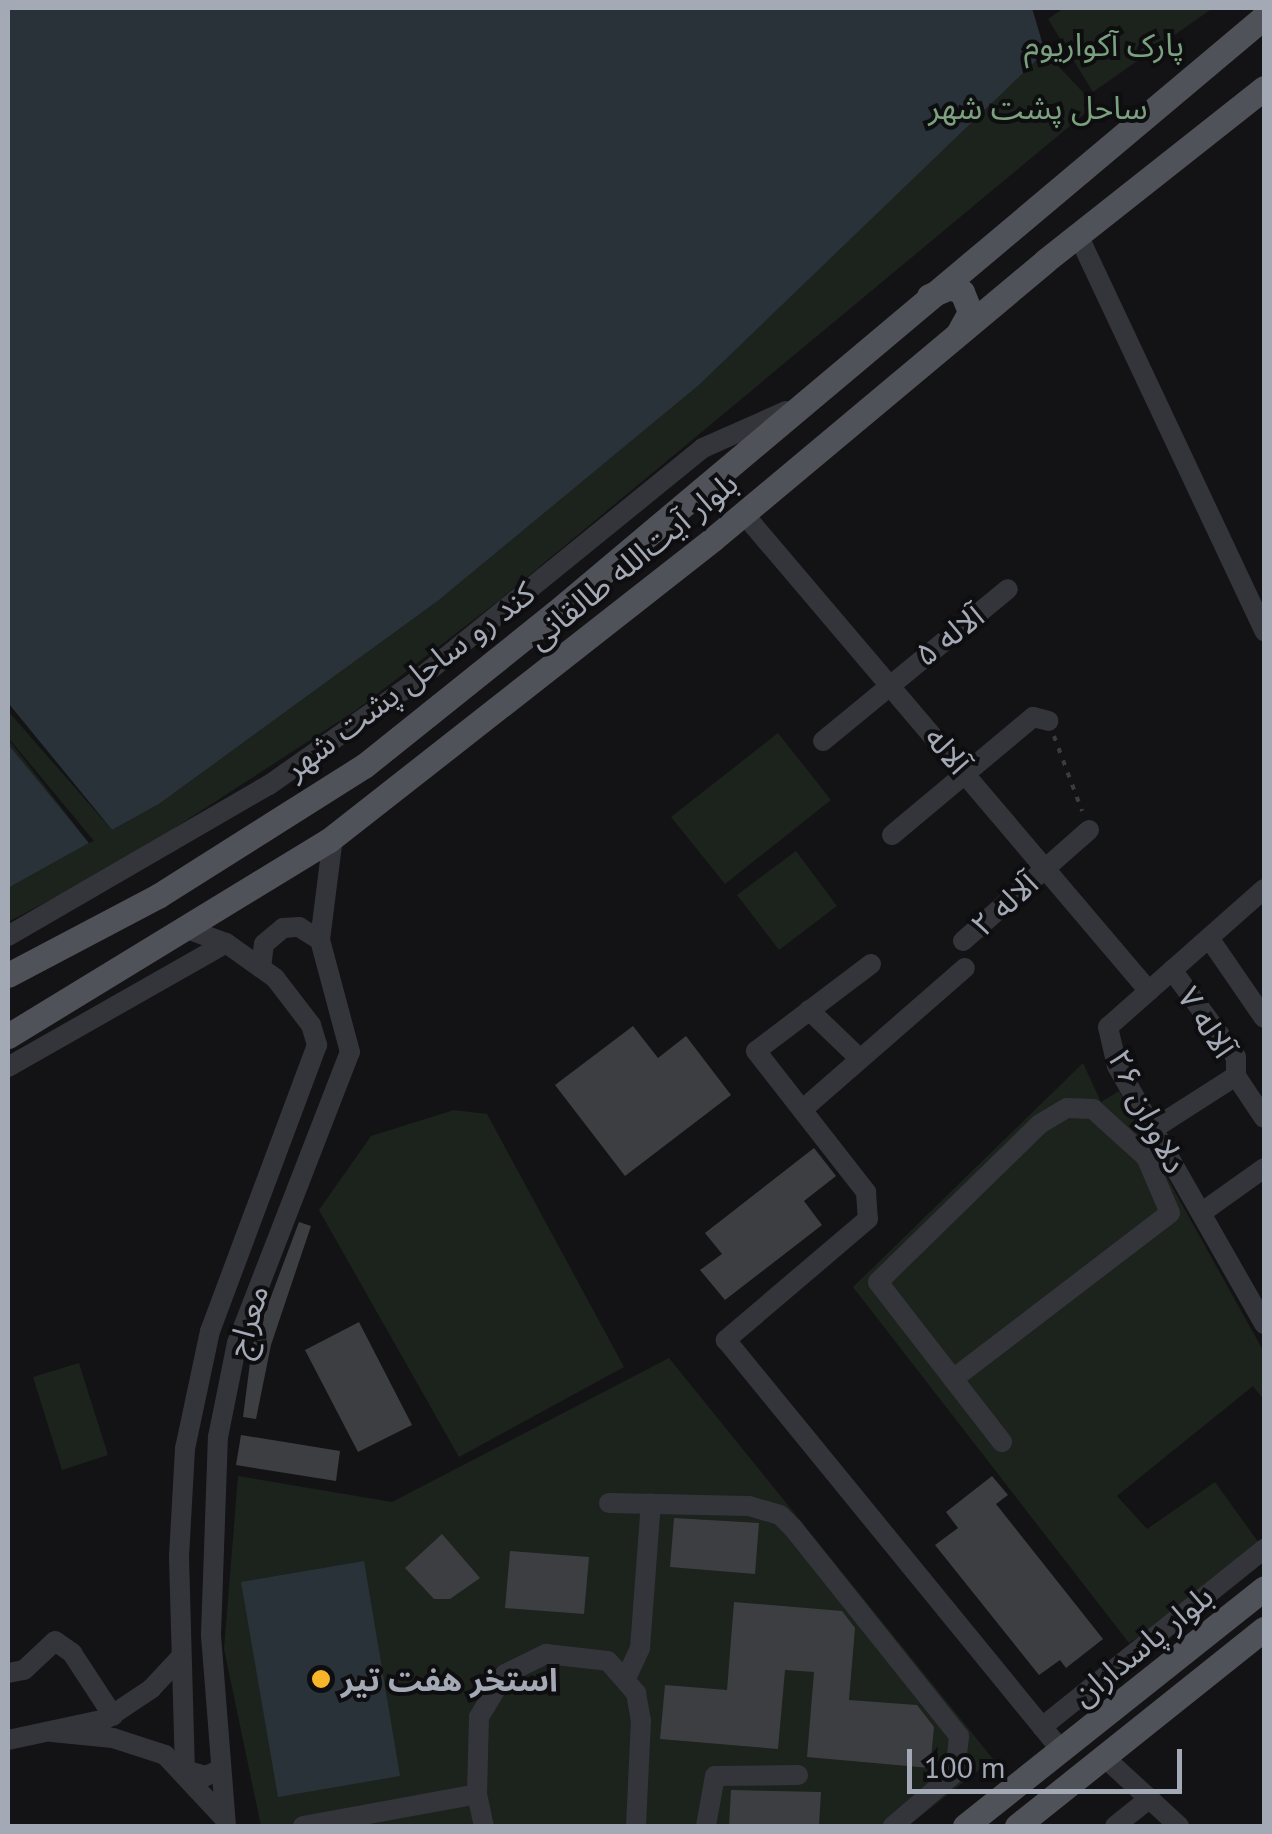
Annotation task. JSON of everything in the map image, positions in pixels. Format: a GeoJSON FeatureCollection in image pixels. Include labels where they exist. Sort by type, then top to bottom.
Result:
{"type":"FeatureCollection","features":[{"type":"Feature","properties":{"kind":"main road"},"geometry":{"type":"LineString","coordinates":[[8,975],[158,896],[364,766],[1264,17]]}},
{"type":"Feature","properties":{"kind":"main road","name":"بلوار آیت‌الله طالقانی"},"geometry":{"type":"LineString","coordinates":[[8,1036],[190,930],[333,837],[743,514],[1045,260],[1264,88]]}},
{"type":"Feature","properties":{"kind":"main road"},"geometry":{"type":"LineString","coordinates":[[1012,227],[1019,258],[1045,260]]}},
{"type":"Feature","properties":{"kind":"main road"},"geometry":{"type":"LineString","coordinates":[[929,296],[950,288],[962,292],[970,312],[959,332]]}},
{"type":"Feature","properties":{"kind":"main road","name":"بلوار پاسداران"},"geometry":{"type":"LineString","coordinates":[[965,1826],[1264,1588]]}},
{"type":"Feature","properties":{"kind":"main road","name":"بلوار پاسداران"},"geometry":{"type":"LineString","coordinates":[[1017,1826],[1262,1636]]}},
{"type":"Feature","properties":{"kind":"street"},"geometry":{"type":"LineString","coordinates":[[1078,234],[1264,631]]}},
{"type":"Feature","properties":{"kind":"street","name":"کند رو ساحل پشت شهر"},"geometry":{"type":"LineString","coordinates":[[8,936],[269,785],[415,682],[703,448],[797,406]]}},
{"type":"Feature","properties":{"kind":"street","name":"آلاله"},"geometry":{"type":"LineString","coordinates":[[743,514],[890,680],[1149,990]]}},
{"type":"Feature","properties":{"kind":"street","name":"آلاله ۵"},"geometry":{"type":"LineString","coordinates":[[823,741],[890,680],[1008,589]]}},
{"type":"Feature","properties":{"kind":"street"},"geometry":{"type":"LineString","coordinates":[[892,835],[965,770],[1033,718],[1049,721]]}},
{"type":"Feature","properties":{"kind":"street","name":"آلاله ۲"},"geometry":{"type":"LineString","coordinates":[[962,941],[1089,830]]}},
{"type":"Feature","properties":{"kind":"street","name":"معراج"},"geometry":{"type":"LineString","coordinates":[[226,1823],[218,1770],[212,1635],[212,1494],[237,1343],[350,1052],[320,940],[333,837]]}},
{"type":"Feature","properties":{"kind":"street","name":"دلاوران ۲۶"},"geometry":{"type":"LineString","coordinates":[[1262,1310],[1154,1144],[1117,1066],[1108,1026],[1264,892]]}},
{"type":"Feature","properties":{"kind":"street"},"geometry":{"type":"LineString","coordinates":[[262,968],[264,944],[282,928],[299,927],[320,940]]}},
{"type":"Feature","properties":{"kind":"street","name":"معراج"},"geometry":{"type":"LineString","coordinates":[[185,1770],[179,1636],[185,1449],[210,1331],[317,1045],[295,999],[262,968],[226,943],[190,930]]}},
{"type":"Feature","properties":{"kind":"street"},"geometry":{"type":"LineString","coordinates":[[1209,938],[1264,1018]]}},
{"type":"Feature","properties":{"kind":"street"},"geometry":{"type":"LineString","coordinates":[[8,1067],[226,943]]}},
{"type":"Feature","properties":{"kind":"street"},"geometry":{"type":"LineString","coordinates":[[871,964],[756,1051],[866,1192],[868,1219],[726,1340],[1061,1750]]}},
{"type":"Feature","properties":{"kind":"street"},"geometry":{"type":"LineString","coordinates":[[802,1110],[964,968]]}},
{"type":"Feature","properties":{"kind":"street","name":"آلاله ۷"},"geometry":{"type":"LineString","coordinates":[[1172,970],[1236,1057],[1236,1076],[1257,1091],[1264,1118]]}},
{"type":"Feature","properties":{"kind":"street"},"geometry":{"type":"LineString","coordinates":[[809,1010],[859,1058]]}},
{"type":"Feature","properties":{"kind":"street"},"geometry":{"type":"LineString","coordinates":[[1154,1144],[1236,1076]]}},
{"type":"Feature","properties":{"kind":"street"},"geometry":{"type":"LineString","coordinates":[[954,1379],[1170,1213],[1154,1144],[1093,1109],[1067,1108],[1040,1124],[878,1282],[1002,1442]]}},
{"type":"Feature","properties":{"kind":"street"},"geometry":{"type":"LineString","coordinates":[[1201,1213],[1264,1168]]}},
{"type":"Feature","properties":{"kind":"street"},"geometry":{"type":"LineString","coordinates":[[609,1502],[750,1506],[780,1516],[948,1715],[959,1736],[955,1774],[893,1826]]}},
{"type":"Feature","properties":{"kind":"street"},"geometry":{"type":"LineString","coordinates":[[627,1676],[640,1648],[651,1503]]}},
{"type":"Feature","properties":{"kind":"street"},"geometry":{"type":"LineString","coordinates":[[1042,1727],[1264,1549]]}},
{"type":"Feature","properties":{"kind":"street"},"geometry":{"type":"LineString","coordinates":[[179,1636],[212,1635]]}},
{"type":"Feature","properties":{"kind":"street"},"geometry":{"type":"LineString","coordinates":[[8,1673],[24,1670],[55,1641],[72,1653],[113,1716]]}},
{"type":"Feature","properties":{"kind":"street"},"geometry":{"type":"LineString","coordinates":[[484,1826],[477,1794],[478,1717],[505,1674],[525,1660],[570,1654],[608,1661],[627,1676],[641,1720],[636,1826]]}},
{"type":"Feature","properties":{"kind":"street"},"geometry":{"type":"LineString","coordinates":[[8,1740],[113,1716],[179,1660]]}},
{"type":"Feature","properties":{"kind":"street"},"geometry":{"type":"LineString","coordinates":[[52,1732],[131,1742],[185,1770],[206,1776],[218,1770]]}},
{"type":"Feature","properties":{"kind":"street"},"geometry":{"type":"LineString","coordinates":[[1104,1757],[1179,1826]]}},
{"type":"Feature","properties":{"kind":"street"},"geometry":{"type":"LineString","coordinates":[[185,1770],[226,1823]]}},
{"type":"Feature","properties":{"kind":"street"},"geometry":{"type":"LineString","coordinates":[[706,1826],[715,1776],[798,1775]]}},
{"type":"Feature","properties":{"kind":"street"},"geometry":{"type":"LineString","coordinates":[[303,1826],[477,1794]]}},
{"type":"Feature","properties":{"kind":"street"},"geometry":{"type":"LineString","coordinates":[[1115,1826],[1150,1798]]}},
{"type":"Feature","properties":{"kind":"path"},"geometry":{"type":"LineString","coordinates":[[1049,721],[1089,830]]}},
{"type":"Feature","properties":{"kind":"green space","name":"پارک آکواریوم"},"geometry":{"type":"Polygon","coordinates":[[[1064,8],[1213,8],[1093,92],[1048,19],[1064,8]]]}},
{"type":"Feature","properties":{"kind":"green space","name":"ساحل پشت شهر"},"geometry":{"type":"Polygon","coordinates":[[[1045,52],[1095,105],[502,598],[355,711],[119,864],[8,922],[8,888],[89,843],[8,744],[8,703],[112,830],[159,804],[439,600],[699,385],[1045,52]]]}},
{"type":"Feature","properties":{"kind":"green space"},"geometry":{"type":"Polygon","coordinates":[[[778,733],[831,800],[725,884],[671,817],[778,733]]]}},
{"type":"Feature","properties":{"kind":"green space"},"geometry":{"type":"Polygon","coordinates":[[[796,851],[837,906],[779,950],[737,895],[796,851]]]}},
{"type":"Feature","properties":{"kind":"green space"},"geometry":{"type":"Polygon","coordinates":[[[1083,1063],[1101,1102],[1119,1091],[1264,1352],[1264,1400],[1253,1386],[1117,1496],[1147,1529],[1215,1482],[1264,1550],[1129,1643],[853,1287],[1083,1063]]]}},
{"type":"Feature","properties":{"kind":"green space"},"geometry":{"type":"Polygon","coordinates":[[[454,1110],[487,1114],[624,1367],[459,1457],[319,1210],[371,1136],[454,1110]]]}},
{"type":"Feature","properties":{"kind":"green space"},"geometry":{"type":"Polygon","coordinates":[[[669,1358],[993,1759],[908,1826],[261,1826],[224,1649],[238,1476],[392,1502],[669,1358]]]}},
{"type":"Feature","properties":{"kind":"green space"},"geometry":{"type":"Polygon","coordinates":[[[79,1363],[108,1455],[62,1470],[33,1377],[79,1363]]]}},
{"type":"Feature","properties":{"kind":"shaded area"},"geometry":{"type":"Polygon","coordinates":[[[8,8],[1032,8],[1045,52],[699,385],[439,600],[159,804],[112,830],[8,703],[8,8]]]}},
{"type":"Feature","properties":{"kind":"shaded area"},"geometry":{"type":"Polygon","coordinates":[[[8,744],[89,843],[8,888],[8,744]]]}},
{"type":"Feature","properties":{"kind":"shaded area","name":"استخر هفت تیر"},"geometry":{"type":"Polygon","coordinates":[[[364,1561],[400,1776],[278,1797],[241,1582],[364,1561]]]}},
{"type":"Feature","properties":{"kind":"pier"},"geometry":{"type":"Polygon","coordinates":[[[8,703],[112,830],[8,711],[8,703]]]}},
{"type":"Feature","properties":{"kind":"pier"},"geometry":{"type":"Polygon","coordinates":[[[8,739],[11,741],[94,841],[89,843],[8,739]]]}},
{"type":"Feature","properties":{"kind":"building"},"geometry":{"type":"Polygon","coordinates":[[[633,1026],[658,1058],[686,1036],[731,1095],[625,1176],[555,1085],[633,1026]]]}},
{"type":"Feature","properties":{"kind":"building"},"geometry":{"type":"Polygon","coordinates":[[[814,1148],[836,1176],[804,1201],[822,1225],[725,1300],[700,1270],[722,1254],[705,1233],[814,1148]]]}},
{"type":"Feature","properties":{"kind":"building"},"geometry":{"type":"Polygon","coordinates":[[[299,1222],[311,1226],[271,1345],[256,1419],[243,1417],[252,1347],[299,1222]]]}},
{"type":"Feature","properties":{"kind":"building"},"geometry":{"type":"Polygon","coordinates":[[[359,1322],[412,1425],[358,1452],[305,1350],[359,1322]]]}},
{"type":"Feature","properties":{"kind":"building"},"geometry":{"type":"Polygon","coordinates":[[[241,1435],[340,1451],[336,1481],[236,1465],[241,1435]]]}},
{"type":"Feature","properties":{"kind":"building"},"geometry":{"type":"Polygon","coordinates":[[[992,1476],[1008,1495],[996,1504],[1103,1639],[1066,1668],[1060,1660],[1039,1675],[935,1545],[958,1528],[946,1512],[992,1476]]]}},
{"type":"Feature","properties":{"kind":"building"},"geometry":{"type":"Polygon","coordinates":[[[674,1518],[759,1523],[755,1574],[670,1567],[674,1518]]]}},
{"type":"Feature","properties":{"kind":"building"},"geometry":{"type":"Polygon","coordinates":[[[442,1534],[480,1578],[450,1599],[434,1599],[405,1568],[442,1534]]]}},
{"type":"Feature","properties":{"kind":"building"},"geometry":{"type":"Polygon","coordinates":[[[510,1551],[589,1557],[584,1614],[505,1608],[510,1551]]]}},
{"type":"Feature","properties":{"kind":"building"},"geometry":{"type":"Polygon","coordinates":[[[734,1602],[842,1611],[855,1628],[849,1700],[917,1705],[934,1727],[930,1768],[807,1757],[814,1672],[785,1670],[778,1749],[660,1739],[665,1685],[727,1690],[734,1602]]]}},
{"type":"Feature","properties":{"kind":"building"},"geometry":{"type":"Polygon","coordinates":[[[731,1790],[821,1792],[819,1826],[729,1826],[731,1790]]]}},
{"type":"Feature","properties":{"kind":"place","name":"استخر هفت تیر"},"geometry":{"type":"Point","coordinates":[321,1679]}}]}
